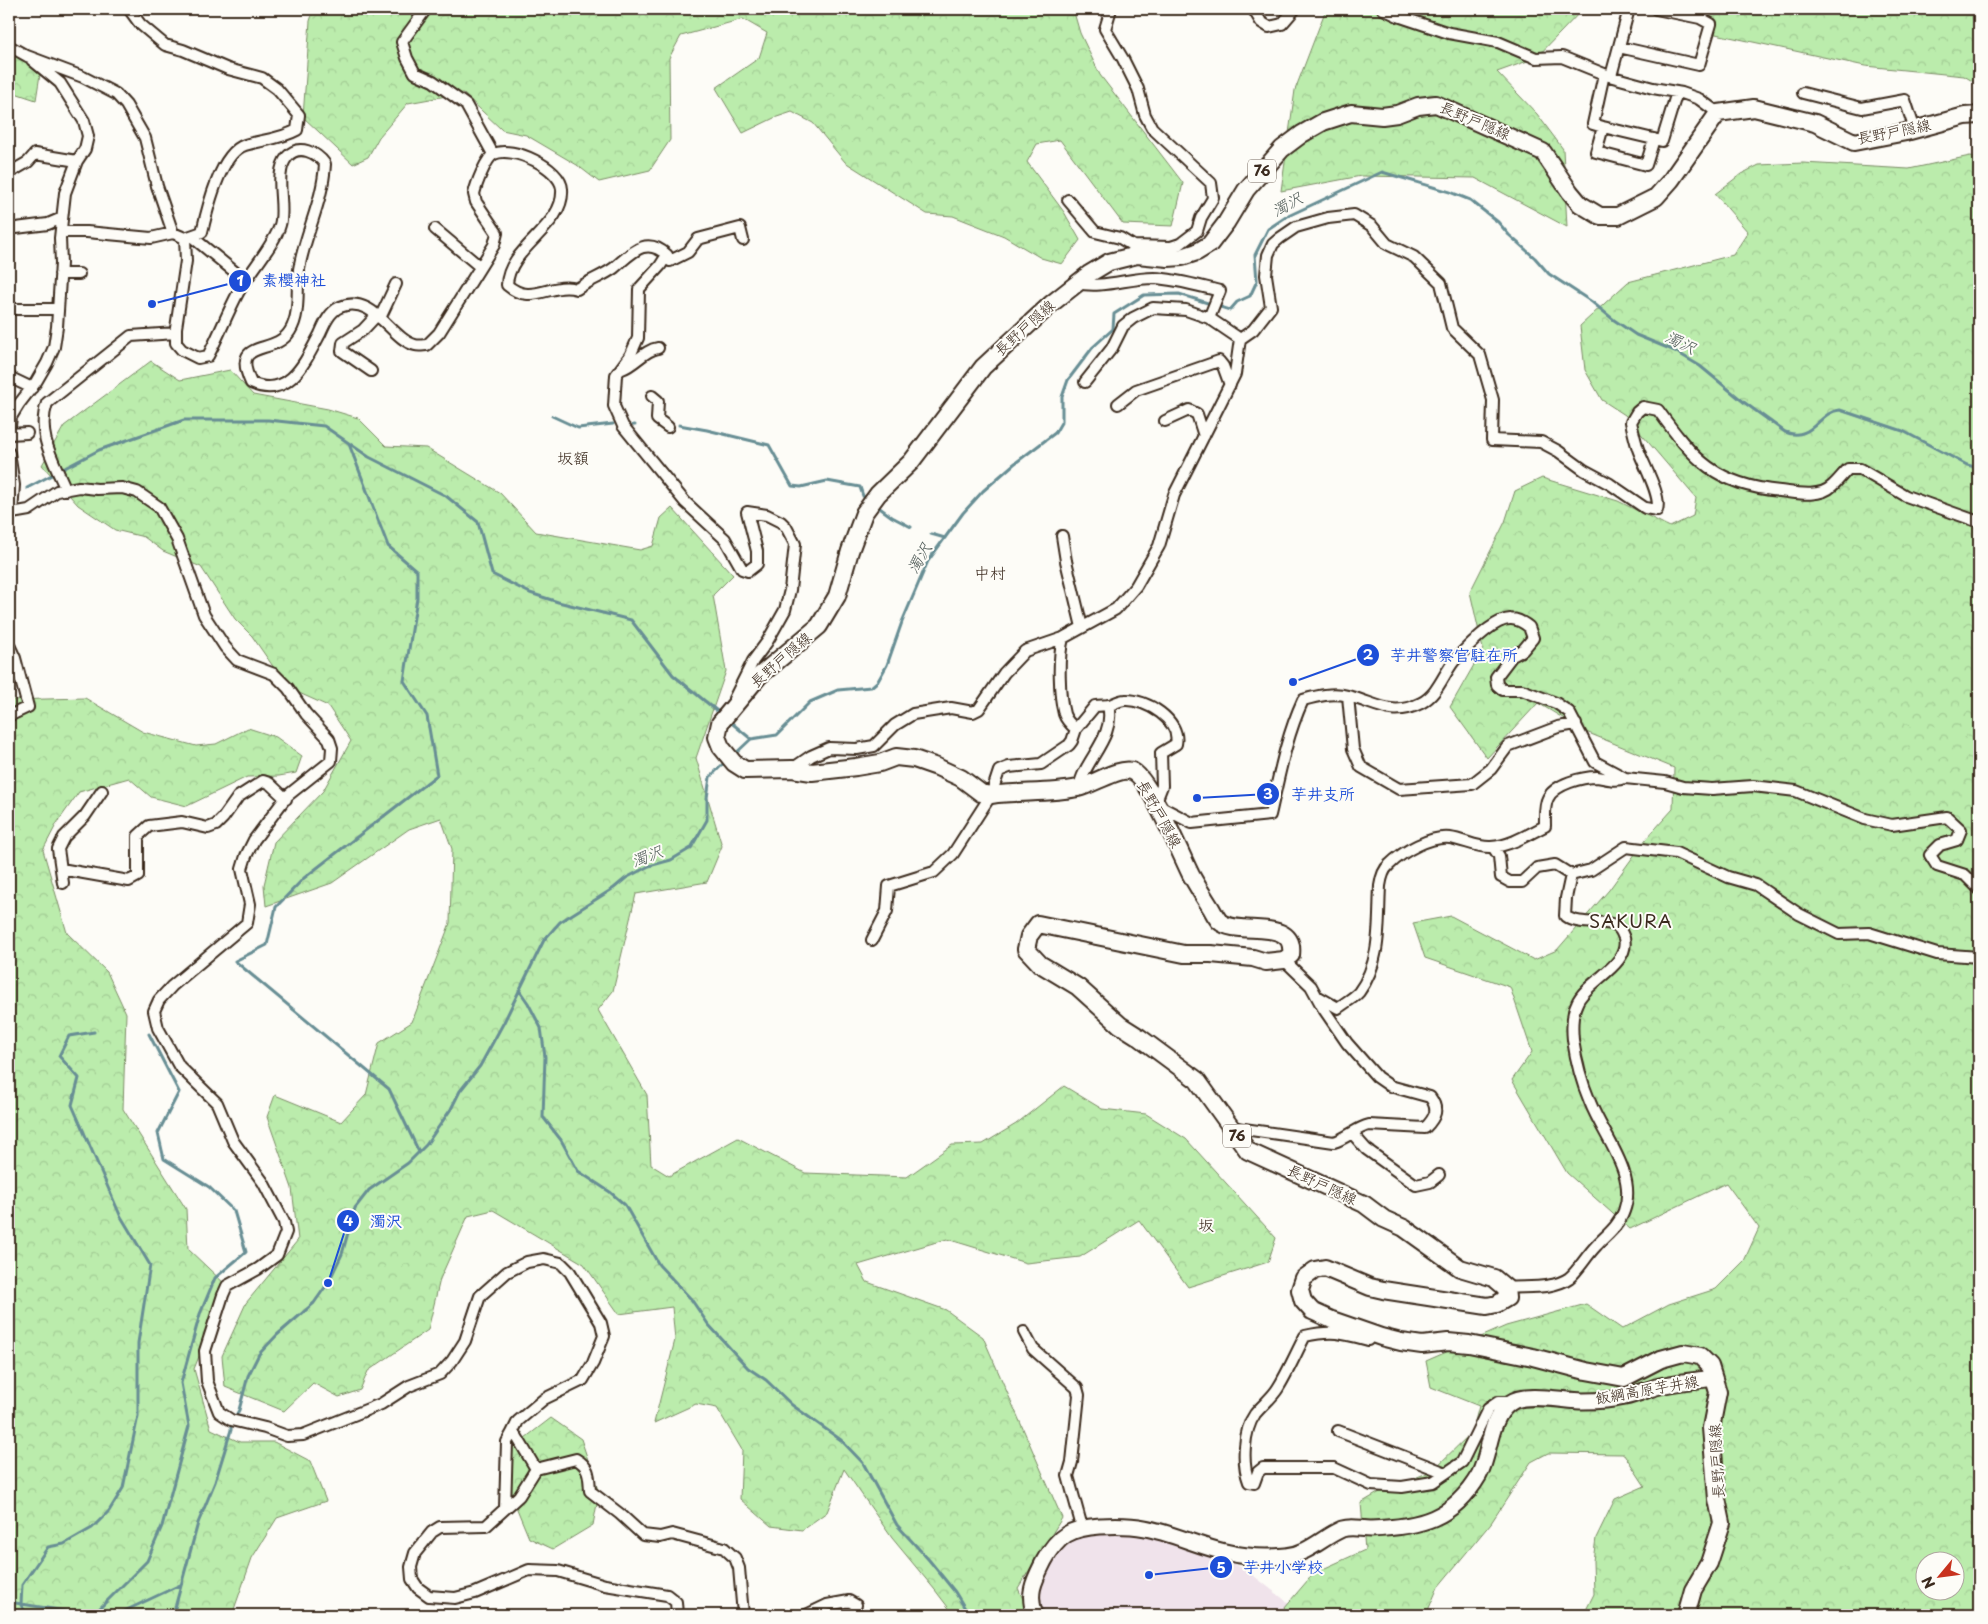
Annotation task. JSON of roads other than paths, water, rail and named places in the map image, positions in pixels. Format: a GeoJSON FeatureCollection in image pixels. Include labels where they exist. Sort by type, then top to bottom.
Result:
{"type":"FeatureCollection","features":[{"type":"Feature","properties":{"kind":"main road","name":"長野戸隠線"},"geometry":{"type":"LineString","coordinates":[[1686,1615],[1692,1590],[1709,1563],[1722,1523],[1717,1499],[1711,1428],[1718,1392],[1710,1366],[1700,1356],[1683,1353],[1661,1359],[1624,1378],[1469,1344],[1448,1342],[1422,1345],[1391,1340],[1332,1320],[1312,1311],[1303,1302],[1300,1290],[1304,1278],[1315,1270],[1325,1268],[1370,1287],[1487,1306],[1497,1304],[1507,1298],[1506,1288],[1494,1278],[1460,1268],[1404,1228],[1384,1218],[1364,1204],[1248,1151],[1197,1080],[1120,1025],[1078,987],[1040,964],[1026,949],[1029,936],[1038,924],[1184,954],[1211,954],[1253,958],[1266,962],[1284,960],[1291,955],[1292,945],[1288,937],[1276,932],[1230,926],[1220,921],[1192,876],[1165,819],[1143,780],[1132,771],[1124,770],[1079,788],[991,795],[981,793],[961,778],[937,767],[896,757],[880,763],[828,771],[812,772],[792,769],[745,770],[734,763],[721,747],[717,736],[720,723],[759,676],[819,626],[838,596],[850,551],[864,513],[878,494],[911,462],[983,367],[1051,304],[1077,283],[1109,262],[1132,251],[1168,258],[1182,256],[1197,252],[1210,244],[1226,223],[1246,190],[1282,149],[1302,134],[1323,122],[1351,113],[1382,116],[1397,114],[1418,106],[1436,104],[1543,152],[1580,204],[1600,216],[1618,216],[1656,198],[1671,180],[1718,113],[1754,108],[1815,123],[1854,142],[1915,130],[1965,116],[1979,115]]}},
{"type":"Feature","properties":{"kind":"main road","name":"飯綱高原芋井線"},"geometry":{"type":"LineString","coordinates":[[1511,1402],[1522,1399],[1584,1401],[1624,1397],[1658,1386],[1714,1378]]}},
{"type":"Feature","properties":{"kind":"main road"},"geometry":{"type":"LineString","coordinates":[[1035,1615],[1031,1603],[1033,1582],[1059,1540],[1073,1530],[1082,1527],[1122,1524],[1148,1528],[1226,1553],[1268,1558],[1292,1555],[1310,1548],[1343,1529],[1414,1526],[1441,1515],[1464,1497],[1472,1488],[1482,1470],[1496,1422],[1511,1402]]}},
{"type":"Feature","properties":{"kind":"street"},"geometry":{"type":"LineString","coordinates":[[129,9],[140,24],[165,45],[183,50],[228,69],[262,78],[277,89],[299,115],[297,130],[289,135],[243,146],[232,155],[224,166],[207,208],[202,232],[188,237]]}},
{"type":"Feature","properties":{"kind":"street"},"geometry":{"type":"LineString","coordinates":[[426,9],[402,42],[406,58],[415,73],[433,81],[466,104],[493,154]]}},
{"type":"Feature","properties":{"kind":"street"},"geometry":{"type":"LineString","coordinates":[[1068,200],[1095,232],[1120,238],[1132,251],[1171,247],[1180,244],[1197,231],[1201,218],[1213,198],[1211,184],[1152,128],[1145,116],[1138,89],[1105,29],[1111,9]]}},
{"type":"Feature","properties":{"kind":"street"},"geometry":{"type":"LineString","coordinates":[[1256,9],[1255,12],[1261,22],[1269,27],[1282,24],[1296,9]]}},
{"type":"Feature","properties":{"kind":"street"},"geometry":{"type":"LineString","coordinates":[[1383,9],[1448,33],[1498,42],[1536,58],[1562,57],[1608,75],[1653,88],[1699,98],[1718,113]]}},
{"type":"Feature","properties":{"kind":"street"},"geometry":{"type":"LineString","coordinates":[[1629,9],[1619,47],[1593,124],[1662,141],[1678,92]]}},
{"type":"Feature","properties":{"kind":"street"},"geometry":{"type":"LineString","coordinates":[[1619,47],[1699,65],[1711,24],[1700,18],[1656,9]]}},
{"type":"Feature","properties":{"kind":"street"},"geometry":{"type":"LineString","coordinates":[[9,46],[27,56],[83,76],[116,94],[126,105],[145,138],[157,186],[173,233]]}},
{"type":"Feature","properties":{"kind":"street"},"geometry":{"type":"LineString","coordinates":[[27,56],[60,83],[84,121],[88,136],[84,149],[76,161],[65,193],[54,347],[47,364],[32,388],[18,404],[11,418],[9,434],[27,433]]}},
{"type":"Feature","properties":{"kind":"street"},"geometry":{"type":"LineString","coordinates":[[1803,93],[1862,108],[1905,100],[1915,130]]}},
{"type":"Feature","properties":{"kind":"street"},"geometry":{"type":"LineString","coordinates":[[1603,126],[1596,152],[1646,165],[1654,139]]}},
{"type":"Feature","properties":{"kind":"street"},"geometry":{"type":"LineString","coordinates":[[188,237],[176,343],[182,350],[198,358],[208,356],[238,293],[280,225],[280,174],[287,158],[298,151],[310,151],[319,156],[325,164],[324,183],[300,264],[298,294],[292,326],[282,340],[252,351],[246,358],[245,368],[252,383],[263,389],[277,387],[288,382],[310,353],[328,317],[340,307],[364,307],[378,316],[396,334],[415,346],[427,345],[439,333],[479,266],[494,245],[497,233],[476,202],[474,194],[487,161],[493,154],[503,152],[529,157],[547,167],[559,178],[562,189],[560,206],[547,225],[511,266],[507,277],[507,285],[520,294],[541,293],[568,286],[577,289],[613,268],[634,250],[650,246],[660,249],[667,255],[670,261],[688,252],[698,239],[740,228],[743,240]]}},
{"type":"Feature","properties":{"kind":"street"},"geometry":{"type":"LineString","coordinates":[[9,173],[25,168],[35,154],[76,161]]}},
{"type":"Feature","properties":{"kind":"street"},"geometry":{"type":"LineString","coordinates":[[792,769],[811,756],[829,748],[857,749],[874,746],[895,726],[913,714],[951,708],[973,712],[979,709],[1004,673],[1025,651],[1063,638],[1116,609],[1136,586],[1159,546],[1174,495],[1235,374],[1240,339],[1253,330],[1271,307],[1266,275],[1268,255],[1273,244],[1296,227],[1328,218],[1354,215],[1372,226],[1387,244],[1414,257],[1441,283],[1452,328],[1480,355],[1493,400],[1492,440],[1540,442],[1645,508],[1657,510],[1659,505],[1637,448],[1631,422],[1637,412],[1643,407],[1658,410],[1673,431],[1700,461],[1719,475],[1752,488],[1809,494],[1822,492],[1831,488],[1848,469],[1860,469],[1906,496],[1979,522]]}},
{"type":"Feature","properties":{"kind":"street"},"geometry":{"type":"LineString","coordinates":[[16,228],[48,224],[62,218]]}},
{"type":"Feature","properties":{"kind":"street"},"geometry":{"type":"LineString","coordinates":[[435,229],[479,266]]}},
{"type":"Feature","properties":{"kind":"street"},"geometry":{"type":"LineString","coordinates":[[61,232],[87,232],[151,238],[173,233],[188,237],[246,281]]}},
{"type":"Feature","properties":{"kind":"street"},"geometry":{"type":"LineString","coordinates":[[667,255],[660,266],[639,289],[638,338],[630,356],[616,374],[614,406],[624,426],[685,502],[725,539],[742,570],[748,572],[757,564],[757,551],[747,512],[767,515],[781,522],[786,527],[795,544],[790,590],[784,610],[768,642],[753,661],[730,709]]}},
{"type":"Feature","properties":{"kind":"street"},"geometry":{"type":"LineString","coordinates":[[60,274],[79,274]]}},
{"type":"Feature","properties":{"kind":"street"},"geometry":{"type":"LineString","coordinates":[[1077,283],[1091,286],[1162,279],[1220,290],[1210,315]]}},
{"type":"Feature","properties":{"kind":"street"},"geometry":{"type":"LineString","coordinates":[[372,371],[342,351],[343,343],[363,330],[378,316],[396,284]]}},
{"type":"Feature","properties":{"kind":"street"},"geometry":{"type":"LineString","coordinates":[[1085,382],[1112,348],[1123,326],[1133,318],[1153,308],[1186,310],[1210,315],[1240,339]]}},
{"type":"Feature","properties":{"kind":"street"},"geometry":{"type":"LineString","coordinates":[[9,309],[58,309]]}},
{"type":"Feature","properties":{"kind":"street"},"geometry":{"type":"LineString","coordinates":[[66,490],[44,439],[43,414],[47,403],[131,336],[176,333]]}},
{"type":"Feature","properties":{"kind":"street"},"geometry":{"type":"LineString","coordinates":[[619,371],[631,366],[650,350],[658,348]]}},
{"type":"Feature","properties":{"kind":"street"},"geometry":{"type":"LineString","coordinates":[[1118,404],[1136,390],[1219,361],[1223,366],[1230,385]]}},
{"type":"Feature","properties":{"kind":"street"},"geometry":{"type":"LineString","coordinates":[[9,377],[32,388]]}},
{"type":"Feature","properties":{"kind":"street"},"geometry":{"type":"LineString","coordinates":[[652,396],[658,401],[657,419],[668,427]]}},
{"type":"Feature","properties":{"kind":"street"},"geometry":{"type":"LineString","coordinates":[[1165,421],[1189,410],[1197,414],[1204,436]]}},
{"type":"Feature","properties":{"kind":"street"},"geometry":{"type":"LineString","coordinates":[[9,453],[14,485],[10,514],[29,510],[57,491],[79,487],[122,488],[138,492],[159,507],[177,539],[204,615],[225,647],[237,660],[274,674],[288,688],[306,714],[329,739],[332,748],[331,761],[286,798],[254,840],[246,856],[242,869],[250,904],[247,923],[172,986],[159,1000],[154,1011],[158,1028],[179,1066],[218,1103],[233,1141],[262,1182],[284,1222],[286,1232],[277,1255],[258,1269],[227,1286],[205,1351],[207,1381],[211,1396],[219,1412],[231,1420],[288,1436],[304,1435],[320,1429],[381,1404],[409,1386],[440,1374],[452,1361],[465,1341],[480,1296],[507,1272],[526,1262],[544,1259],[560,1263],[570,1272],[602,1323],[604,1336],[594,1363],[583,1380],[544,1399],[518,1421],[507,1442],[505,1508]]}},
{"type":"Feature","properties":{"kind":"street"},"geometry":{"type":"LineString","coordinates":[[1062,536],[1076,607],[1082,626]]}},
{"type":"Feature","properties":{"kind":"street"},"geometry":{"type":"LineString","coordinates":[[872,940],[887,911],[889,886],[934,872],[953,854],[991,795],[999,771],[1009,767],[1041,764],[1072,741],[1076,729],[1094,706],[1108,705],[1126,700],[1146,703],[1172,724],[1178,736],[1176,744],[1161,753],[1162,786],[1155,804],[1192,823],[1270,815],[1276,782],[1291,729],[1303,700],[1322,694],[1348,696],[1394,711],[1421,703],[1432,695],[1454,662],[1477,639],[1498,621],[1512,618],[1529,627],[1533,638],[1523,650],[1512,656],[1496,677],[1497,684],[1503,690],[1522,690],[1556,703],[1569,712],[1595,762],[1625,778]]}},
{"type":"Feature","properties":{"kind":"street"},"geometry":{"type":"LineString","coordinates":[[1063,638],[1061,664],[1064,714],[1069,723],[1076,729]]}},
{"type":"Feature","properties":{"kind":"street"},"geometry":{"type":"LineString","coordinates":[[9,645],[15,658],[28,707],[9,716]]}},
{"type":"Feature","properties":{"kind":"street"},"geometry":{"type":"LineString","coordinates":[[1348,696],[1353,749],[1361,767],[1399,789],[1472,784],[1491,769],[1508,746],[1558,727],[1576,724]]}},
{"type":"Feature","properties":{"kind":"street"},"geometry":{"type":"LineString","coordinates":[[1079,788],[1081,777],[1096,754],[1107,730],[1111,716],[1108,705]]}},
{"type":"Feature","properties":{"kind":"street"},"geometry":{"type":"LineString","coordinates":[[1316,996],[1338,1008],[1358,993],[1369,976],[1377,950],[1380,886],[1382,875],[1388,865],[1417,845],[1433,839],[1449,838],[1492,847],[1525,837],[1545,826],[1546,800],[1554,790],[1580,779],[1596,777],[1618,780],[1625,778],[1665,782],[1683,787],[1712,789],[1753,786],[1787,789],[1865,818],[1892,825],[1947,817],[1961,830],[1957,840],[1940,845],[1930,855],[1937,866],[1965,875],[1979,889]]}},
{"type":"Feature","properties":{"kind":"street"},"geometry":{"type":"LineString","coordinates":[[61,869],[129,881],[138,876],[138,836],[149,826],[182,822],[208,828],[216,825],[238,798],[262,781],[269,784],[286,798]]}},
{"type":"Feature","properties":{"kind":"street"},"geometry":{"type":"LineString","coordinates":[[63,883],[58,849],[64,837],[85,816],[102,791]]}},
{"type":"Feature","properties":{"kind":"street"},"geometry":{"type":"LineString","coordinates":[[1492,847],[1499,856],[1501,877],[1510,882],[1522,882],[1537,868],[1555,865],[1571,875],[1591,870],[1626,847],[1676,853],[1728,877],[1756,886],[1799,914],[1839,934],[1869,933],[1937,954],[1979,958]]}},
{"type":"Feature","properties":{"kind":"street"},"geometry":{"type":"LineString","coordinates":[[1506,1288],[1551,1286],[1570,1277],[1595,1246],[1620,1221],[1629,1193],[1627,1178],[1590,1104],[1578,1067],[1573,1039],[1573,1016],[1576,1003],[1582,993],[1622,957],[1625,943],[1622,931],[1615,924],[1572,920],[1565,916],[1566,898],[1571,875]]}},
{"type":"Feature","properties":{"kind":"street"},"geometry":{"type":"LineString","coordinates":[[1230,1127],[1334,1142],[1362,1126],[1426,1128],[1435,1115],[1436,1104],[1430,1097],[1390,1086],[1376,1076],[1347,1042],[1323,1008],[1311,986],[1284,960]]}},
{"type":"Feature","properties":{"kind":"street"},"geometry":{"type":"LineString","coordinates":[[1352,1133],[1366,1149],[1416,1185],[1430,1182],[1439,1175]]}},
{"type":"Feature","properties":{"kind":"street"},"geometry":{"type":"LineString","coordinates":[[1024,1332],[1033,1349],[1077,1388],[1079,1395],[1072,1462],[1068,1476],[1082,1527]]}},
{"type":"Feature","properties":{"kind":"street"},"geometry":{"type":"LineString","coordinates":[[1391,1340],[1384,1345],[1349,1335],[1326,1332],[1306,1336],[1278,1389],[1254,1416],[1245,1442],[1244,1463],[1249,1482],[1254,1483],[1258,1472],[1263,1468],[1334,1468],[1371,1485],[1402,1487],[1433,1482],[1462,1462],[1488,1409],[1498,1402],[1511,1402]]}},
{"type":"Feature","properties":{"kind":"street"},"geometry":{"type":"LineString","coordinates":[[1338,1432],[1446,1473]]}},
{"type":"Feature","properties":{"kind":"street"},"geometry":{"type":"LineString","coordinates":[[512,1433],[517,1437],[536,1469]]}},
{"type":"Feature","properties":{"kind":"street"},"geometry":{"type":"LineString","coordinates":[[677,1615],[676,1602],[667,1595],[605,1585],[558,1571],[529,1570],[475,1593],[455,1598],[429,1596],[418,1588],[412,1579],[411,1567],[415,1554],[432,1532],[440,1527],[486,1526],[519,1496],[536,1469],[576,1459],[585,1464],[588,1470],[590,1491],[643,1535],[660,1537],[672,1534],[724,1548],[736,1558],[739,1568],[743,1615]]}},
{"type":"Feature","properties":{"kind":"street"},"geometry":{"type":"LineString","coordinates":[[806,1615],[826,1605],[849,1601],[856,1605],[853,1613],[848,1615]]}},
{"type":"Feature","properties":{"kind":"waterway","name":"濁沢"},"geometry":{"type":"LineString","coordinates":[[734,755],[751,739],[777,735],[810,702],[838,690],[871,687],[878,681],[887,665],[902,622],[928,561],[963,513],[983,491],[1014,464],[1055,433],[1062,421],[1062,397],[1068,380],[1093,347],[1113,329],[1114,314],[1144,295],[1179,294],[1230,310],[1237,302],[1250,296],[1257,281],[1255,255],[1268,229],[1286,217],[1382,172],[1450,192],[1470,200],[1498,222],[1549,274],[1592,302],[1636,335],[1675,351],[1700,366],[1745,403],[1785,432],[1802,433],[1809,430],[1826,415],[1840,410],[1903,431],[1967,465],[1979,468]]}},
{"type":"Feature","properties":{"kind":"waterway"},"geometry":{"type":"LineString","coordinates":[[552,416],[578,428],[613,424]]}},
{"type":"Feature","properties":{"kind":"waterway"},"geometry":{"type":"LineString","coordinates":[[27,488],[99,450],[184,420],[268,420],[324,426],[369,457],[446,496],[478,522],[492,574],[530,593],[631,620],[673,675],[722,715]]}},
{"type":"Feature","properties":{"kind":"waterway"},"geometry":{"type":"LineString","coordinates":[[679,425],[769,445],[792,486],[801,487],[827,481],[860,487],[863,496],[867,499]]}},
{"type":"Feature","properties":{"kind":"waterway"},"geometry":{"type":"LineString","coordinates":[[349,444],[388,546],[417,571],[417,598],[404,681],[427,716],[437,775],[304,878],[276,907],[267,945],[235,961],[389,1089],[419,1152]]}},
{"type":"Feature","properties":{"kind":"waterway"},"geometry":{"type":"LineString","coordinates":[[877,506],[911,527]]}},
{"type":"Feature","properties":{"kind":"waterway"},"geometry":{"type":"LineString","coordinates":[[931,534],[945,538]]}},
{"type":"Feature","properties":{"kind":"waterway"},"geometry":{"type":"LineString","coordinates":[[728,720],[751,739]]}},
{"type":"Feature","properties":{"kind":"waterway","name":"濁沢"},"geometry":{"type":"LineString","coordinates":[[173,1615],[198,1523],[215,1482],[231,1425],[239,1410],[248,1376],[259,1354],[277,1335],[314,1303],[328,1283],[342,1254],[355,1208],[369,1190],[408,1163],[426,1145],[451,1109],[460,1091],[480,1066],[544,940],[560,922],[614,888],[626,878],[649,866],[671,860],[691,848],[707,820],[707,798],[710,777],[725,762]]}},
{"type":"Feature","properties":{"kind":"waterway"},"geometry":{"type":"LineString","coordinates":[[519,990],[541,1028],[545,1057],[543,1117],[561,1140],[578,1171],[610,1192],[625,1205],[659,1265],[691,1299],[708,1324],[748,1368],[766,1380],[792,1405],[841,1440],[863,1463],[897,1525],[955,1592],[969,1615]]}},
{"type":"Feature","properties":{"kind":"waterway"},"geometry":{"type":"LineString","coordinates":[[27,1615],[21,1605],[22,1585],[48,1547],[64,1544],[92,1528],[109,1511],[123,1488],[138,1416],[138,1343],[150,1265],[120,1215],[72,1105],[79,1078],[59,1056],[69,1036],[94,1032]]}},
{"type":"Feature","properties":{"kind":"waterway"},"geometry":{"type":"LineString","coordinates":[[93,1615],[147,1561],[162,1526],[189,1426],[181,1383],[200,1314],[215,1278],[246,1252],[234,1211],[209,1187],[164,1159],[158,1133],[179,1092],[149,1034]]}},
{"type":"Feature","properties":{"kind":"waterway"},"geometry":{"type":"LineString","coordinates":[[116,1615],[180,1585]]}},
{"type":"Feature","properties":{"kind":"waterway"},"geometry":{"type":"LineString","coordinates":[[9,1602],[90,1615]]}},
{"type":"Feature","properties":{"kind":"place","name":"素櫻神社"},"geometry":{"type":"Point","coordinates":[152,304]}},
{"type":"Feature","properties":{"kind":"place","name":"芋井警察官駐在所"},"geometry":{"type":"Point","coordinates":[1293,682]}},
{"type":"Feature","properties":{"kind":"place","name":"芋井支所"},"geometry":{"type":"Point","coordinates":[1197,798]}},
{"type":"Feature","properties":{"kind":"place","name":"濁沢"},"geometry":{"type":"Point","coordinates":[328,1283]}},
{"type":"Feature","properties":{"kind":"place","name":"芋井小学校"},"geometry":{"type":"Point","coordinates":[1149,1575]}},
{"type":"Feature","properties":{"kind":"district","name":"坂額"},"geometry":{"type":"Point","coordinates":[573,458]}},
{"type":"Feature","properties":{"kind":"district","name":"中村"},"geometry":{"type":"Point","coordinates":[990,573]}},
{"type":"Feature","properties":{"kind":"district","name":"SAKURA"},"geometry":{"type":"Point","coordinates":[1631,922]}},
{"type":"Feature","properties":{"kind":"district","name":"坂"},"geometry":{"type":"Point","coordinates":[1206,1225]}}]}
